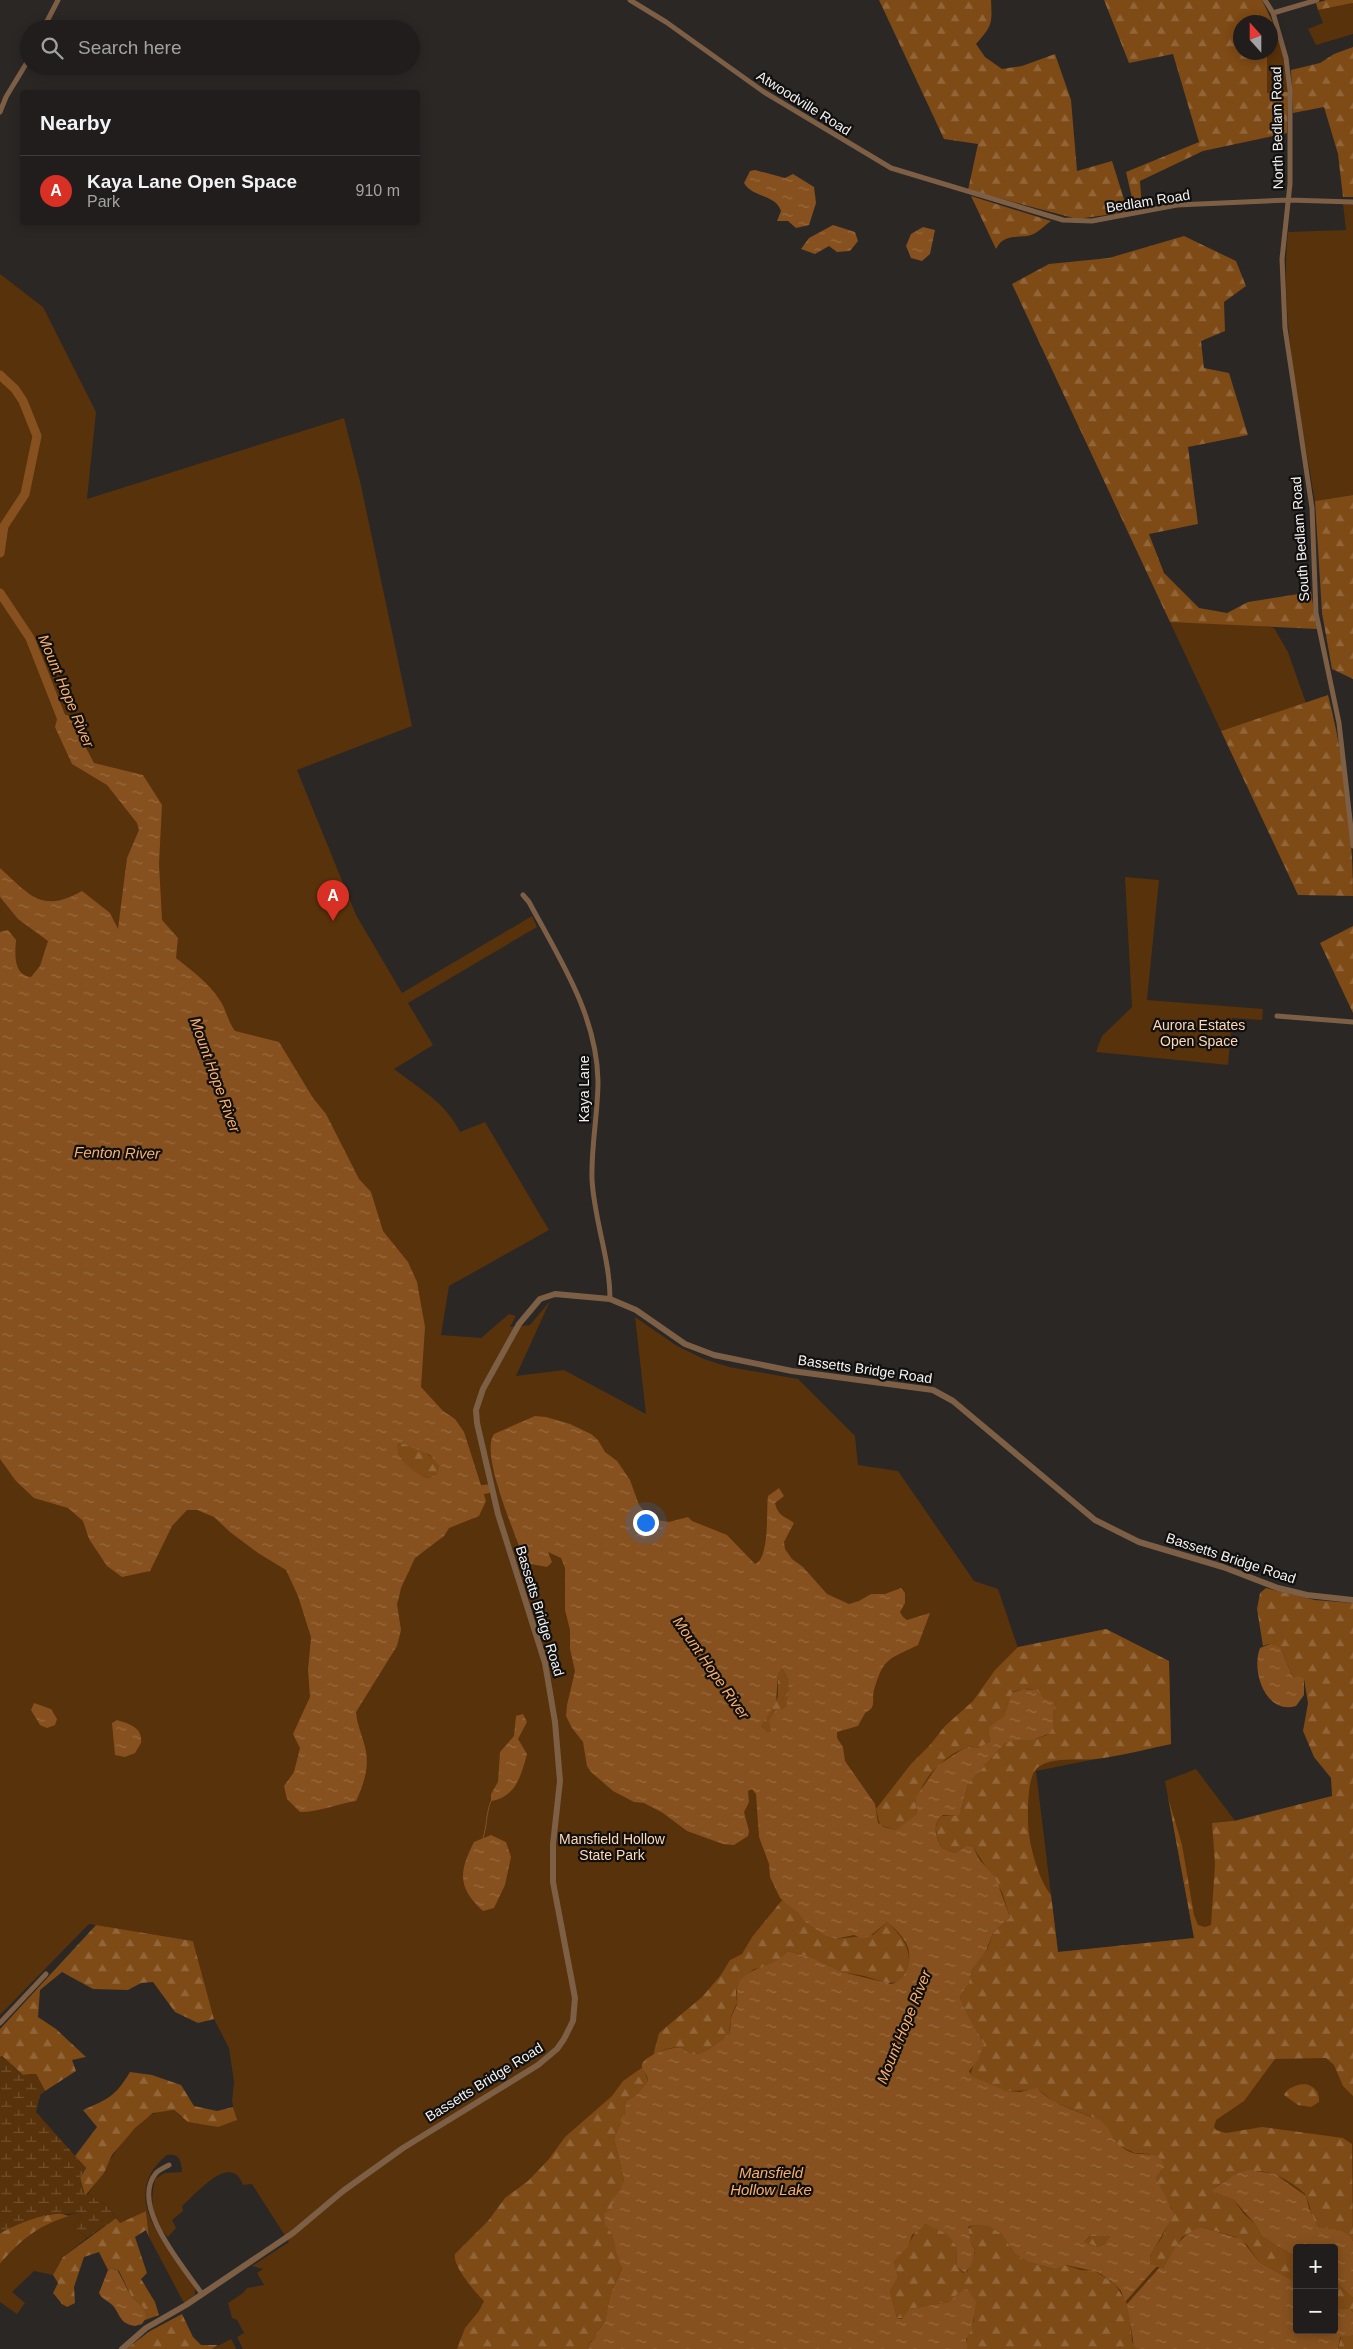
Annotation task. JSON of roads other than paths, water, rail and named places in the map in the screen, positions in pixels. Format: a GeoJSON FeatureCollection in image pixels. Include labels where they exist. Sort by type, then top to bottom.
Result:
{"type":"FeatureCollection","features":[{"type":"Feature","properties":{"kind":"street"},"geometry":{"type":"LineString","coordinates":[[48,20],[58,0]]}},
{"type":"Feature","properties":{"kind":"street","name":"Atwoodville Road"},"geometry":{"type":"LineString","coordinates":[[630,0],[666,22],[764,92],[873,159],[891,168],[980,197]]}},
{"type":"Feature","properties":{"kind":"street","name":"North Bedlam Road"},"geometry":{"type":"LineString","coordinates":[[1265,0],[1273,13],[1286,58],[1290,91],[1289,200]]}},
{"type":"Feature","properties":{"kind":"street"},"geometry":{"type":"LineString","coordinates":[[1273,13],[1317,0]]}},
{"type":"Feature","properties":{"kind":"street"},"geometry":{"type":"LineString","coordinates":[[0,112],[6,97],[20,74]]}},
{"type":"Feature","properties":{"kind":"street","name":"Bedlam Road"},"geometry":{"type":"LineString","coordinates":[[980,197],[1063,220],[1092,221],[1177,206],[1289,200],[1353,202]]}},
{"type":"Feature","properties":{"kind":"street","name":"South Bedlam Road"},"geometry":{"type":"LineString","coordinates":[[1289,200],[1282,259],[1285,328],[1312,508],[1316,613],[1339,723],[1353,846]]}},
{"type":"Feature","properties":{"kind":"street","name":"Kaya Lane"},"geometry":{"type":"LineString","coordinates":[[522,895],[529,902],[575,988],[587,1017],[596,1052],[597,1104],[592,1153],[592,1180],[608,1268],[610,1299]]}},
{"type":"Feature","properties":{"kind":"street"},"geometry":{"type":"LineString","coordinates":[[1277,1016],[1353,1022]]}},
{"type":"Feature","properties":{"kind":"street","name":"Bassetts Bridge Road"},"geometry":{"type":"LineString","coordinates":[[122,2349],[146,2328],[202,2294],[293,2233],[349,2186],[403,2148],[538,2065],[557,2049],[570,2030],[575,2008],[575,1988],[557,1911],[552,1874],[560,1782],[555,1722],[545,1663],[498,1514],[477,1429],[476,1410],[483,1389],[519,1324],[540,1299],[555,1294],[610,1299],[636,1310],[685,1344],[714,1355],[792,1371],[933,1390],[954,1401],[1095,1520],[1139,1542],[1224,1567],[1278,1588],[1307,1595],[1353,1600]]}},
{"type":"Feature","properties":{"kind":"street"},"geometry":{"type":"LineString","coordinates":[[0,2024],[46,1974]]}},
{"type":"Feature","properties":{"kind":"street"},"geometry":{"type":"LineString","coordinates":[[169,2164],[157,2173],[151,2183],[148,2200],[151,2213],[166,2241],[202,2294]]}},
{"type":"Feature","properties":{"kind":"water"},"geometry":{"type":"Polygon","coordinates":[[[755,170],[785,178],[793,174],[814,187],[816,203],[809,225],[796,228],[788,221],[777,221],[781,211],[778,206],[748,188],[744,183],[750,171],[755,170]]]}},
{"type":"Feature","properties":{"kind":"water"},"geometry":{"type":"Polygon","coordinates":[[[833,225],[855,232],[858,241],[850,251],[837,252],[829,246],[815,254],[801,249],[809,238],[833,225]]]}},
{"type":"Feature","properties":{"kind":"water"},"geometry":{"type":"Polygon","coordinates":[[[923,227],[935,230],[930,254],[922,261],[911,258],[906,246],[911,234],[923,227]]]}},
{"type":"Feature","properties":{"kind":"water","name":"Fenton River"},"geometry":{"type":"Polygon","coordinates":[[[59,712],[69,716],[94,763],[143,775],[162,805],[159,864],[162,920],[178,938],[176,958],[215,993],[235,1031],[279,1042],[313,1098],[326,1114],[359,1179],[371,1192],[383,1231],[408,1262],[417,1282],[425,1327],[421,1387],[443,1411],[455,1419],[464,1432],[486,1501],[479,1516],[449,1528],[444,1536],[415,1558],[401,1588],[397,1604],[401,1630],[397,1646],[356,1712],[367,1761],[364,1781],[356,1801],[314,1811],[300,1812],[287,1799],[284,1786],[294,1772],[300,1748],[293,1734],[310,1697],[308,1670],[311,1637],[298,1596],[286,1570],[258,1553],[214,1517],[197,1510],[187,1510],[172,1526],[150,1571],[122,1577],[107,1566],[89,1539],[83,1521],[68,1508],[34,1498],[16,1481],[0,1459],[0,932],[8,930],[16,940],[16,963],[18,968],[25,975],[31,977],[40,966],[48,941],[18,919],[0,897],[0,868],[28,893],[46,901],[68,898],[82,891],[110,913],[118,929],[127,858],[139,830],[137,823],[107,785],[72,764],[55,727],[59,712]],[[402,1443],[398,1444],[397,1449],[402,1460],[412,1470],[428,1478],[436,1475],[439,1466],[430,1455],[402,1443]]]}},
{"type":"Feature","properties":{"kind":"water","name":"Mansfield Hollow Lake"},"geometry":{"type":"Polygon","coordinates":[[[535,1416],[570,1424],[591,1434],[598,1440],[605,1452],[617,1461],[630,1480],[639,1505],[651,1519],[669,1522],[688,1517],[692,1521],[727,1535],[755,1564],[760,1560],[765,1544],[768,1496],[779,1488],[784,1496],[775,1503],[776,1508],[780,1514],[794,1523],[784,1542],[785,1549],[792,1559],[803,1567],[827,1594],[849,1604],[871,1594],[885,1594],[901,1588],[905,1593],[905,1603],[900,1612],[903,1617],[907,1620],[930,1613],[918,1645],[889,1660],[881,1671],[874,1690],[872,1707],[865,1713],[858,1726],[837,1732],[837,1738],[843,1747],[845,1761],[875,1804],[878,1823],[884,1827],[896,1830],[917,1814],[916,1797],[938,1765],[963,1749],[969,1747],[978,1748],[990,1742],[988,1727],[1004,1716],[1012,1693],[1023,1689],[1037,1690],[1044,1698],[1054,1703],[1053,1727],[1050,1733],[1033,1740],[1016,1740],[1005,1743],[968,1784],[960,1814],[957,1816],[943,1815],[937,1822],[936,1831],[942,1848],[955,1853],[967,1845],[973,1847],[979,1859],[996,1879],[1010,1917],[993,1933],[986,1951],[972,1970],[968,1985],[960,1996],[963,2006],[984,2044],[978,2060],[969,2071],[971,2076],[1006,2091],[1020,2092],[1037,2088],[1048,2098],[1101,2121],[1109,2130],[1116,2143],[1126,2150],[1133,2153],[1156,2156],[1163,2162],[1164,2167],[1156,2178],[1174,2214],[1150,2256],[1150,2264],[1157,2266],[1125,2302],[1121,2291],[1115,2284],[1098,2272],[1066,2265],[1054,2269],[1028,2262],[1015,2254],[1001,2233],[987,2226],[973,2225],[968,2227],[971,2243],[975,2250],[971,2265],[965,2273],[957,2267],[956,2245],[945,2233],[926,2224],[912,2235],[908,2247],[894,2261],[898,2278],[890,2291],[897,2318],[902,2319],[909,2309],[949,2302],[963,2289],[967,2289],[976,2302],[972,2329],[966,2340],[968,2349],[588,2349],[590,2343],[595,2339],[597,2332],[605,2322],[610,2295],[622,2268],[613,2234],[605,2226],[604,2213],[612,2209],[612,2199],[621,2189],[624,2180],[614,2138],[624,2117],[626,2101],[636,2095],[648,2081],[642,2067],[646,2059],[672,2048],[682,2048],[694,2054],[700,2053],[709,2049],[729,2034],[731,2018],[737,2004],[737,1989],[740,1981],[751,1972],[778,1960],[787,1951],[813,1958],[842,1972],[891,1984],[902,1978],[908,1966],[909,1952],[902,1937],[887,1922],[869,1937],[861,1938],[854,1935],[835,1939],[825,1936],[805,1922],[798,1913],[780,1898],[770,1877],[769,1864],[759,1837],[756,1794],[752,1789],[748,1791],[749,1802],[744,1812],[749,1831],[748,1836],[734,1845],[723,1844],[687,1831],[663,1813],[644,1803],[634,1802],[613,1791],[591,1772],[587,1766],[583,1742],[572,1728],[566,1716],[575,1671],[570,1649],[570,1630],[565,1610],[565,1568],[561,1558],[548,1552],[552,1562],[547,1567],[525,1563],[495,1477],[491,1444],[494,1434],[535,1416]],[[782,1669],[778,1674],[776,1702],[761,1726],[768,1732],[771,1730],[769,1721],[777,1709],[785,1708],[786,1704],[788,1682],[782,1669]],[[1090,2236],[1084,2242],[1098,2247],[1104,2244],[1110,2237],[1108,2236],[1090,2236]]]}},
{"type":"Feature","properties":{"kind":"water"},"geometry":{"type":"Polygon","coordinates":[[[1270,1644],[1279,1647],[1282,1651],[1293,1678],[1301,1677],[1304,1679],[1304,1695],[1296,1706],[1285,1707],[1276,1704],[1263,1689],[1257,1668],[1258,1657],[1260,1648],[1270,1644]]]}},
{"type":"Feature","properties":{"kind":"water"},"geometry":{"type":"Polygon","coordinates":[[[34,1703],[51,1709],[57,1719],[55,1725],[47,1728],[40,1725],[31,1710],[34,1703]]]}},
{"type":"Feature","properties":{"kind":"water"},"geometry":{"type":"Polygon","coordinates":[[[523,1714],[527,1722],[518,1739],[527,1754],[520,1777],[512,1790],[506,1795],[491,1801],[491,1794],[498,1782],[500,1752],[514,1736],[516,1716],[523,1714]]]}},
{"type":"Feature","properties":{"kind":"water"},"geometry":{"type":"Polygon","coordinates":[[[117,1720],[134,1727],[140,1733],[141,1743],[135,1753],[125,1757],[115,1755],[112,1723],[117,1720]]]}},
{"type":"Feature","properties":{"kind":"water"},"geometry":{"type":"Polygon","coordinates":[[[491,1835],[506,1842],[511,1857],[505,1885],[494,1908],[483,1911],[465,1887],[463,1871],[474,1842],[491,1835]]]}},
{"type":"Feature","properties":{"kind":"water"},"geometry":{"type":"Polygon","coordinates":[[[1249,2170],[1275,2174],[1306,2196],[1317,2226],[1337,2229],[1350,2236],[1353,2241],[1353,2298],[1338,2284],[1338,2244],[1293,2244],[1293,2254],[1261,2235],[1255,2224],[1234,2200],[1213,2192],[1213,2189],[1236,2174],[1249,2170]]]}},
{"type":"Feature","properties":{"kind":"water"},"geometry":{"type":"Polygon","coordinates":[[[1201,2227],[1241,2239],[1259,2262],[1293,2281],[1293,2334],[1338,2334],[1338,2308],[1350,2309],[1353,2312],[1353,2335],[1340,2337],[1338,2349],[1139,2349],[1134,2346],[1127,2304],[1160,2267],[1163,2268],[1182,2239],[1201,2227]]]}},
{"type":"Feature","properties":{"kind":"water"},"geometry":{"type":"Polygon","coordinates":[[[112,2268],[118,2271],[131,2296],[143,2307],[146,2318],[142,2324],[135,2326],[124,2322],[112,2305],[102,2298],[99,2293],[108,2270],[112,2268]]]}},
{"type":"Feature","properties":{"kind":"waterway","name":"Mount Hope River"},"geometry":{"type":"LineString","coordinates":[[0,375],[15,389],[23,401],[37,436],[25,494],[4,526],[0,553]]}},
{"type":"Feature","properties":{"kind":"waterway","name":"Mount Hope River"},"geometry":{"type":"LineString","coordinates":[[0,593],[30,638],[63,722]]}},
{"type":"Feature","properties":{"kind":"waterway","name":"Mount Hope River"},"geometry":{"type":"LineString","coordinates":[[472,1491],[487,1489]]}},
{"type":"Feature","properties":{"kind":"waterway"},"geometry":{"type":"LineString","coordinates":[[483,1838],[491,1801]]}},
{"type":"Feature","properties":{"kind":"place","name":"Kaya Lane Open Space"},"geometry":{"type":"Point","coordinates":[333,921]}},
{"type":"Feature","properties":{"kind":"park label","name":"Aurora Estates Open Space"},"geometry":{"type":"Point","coordinates":[1199,1034]}},
{"type":"Feature","properties":{"kind":"park label","name":"Mansfield Hollow State Park"},"geometry":{"type":"Point","coordinates":[612,1848]}}]}
